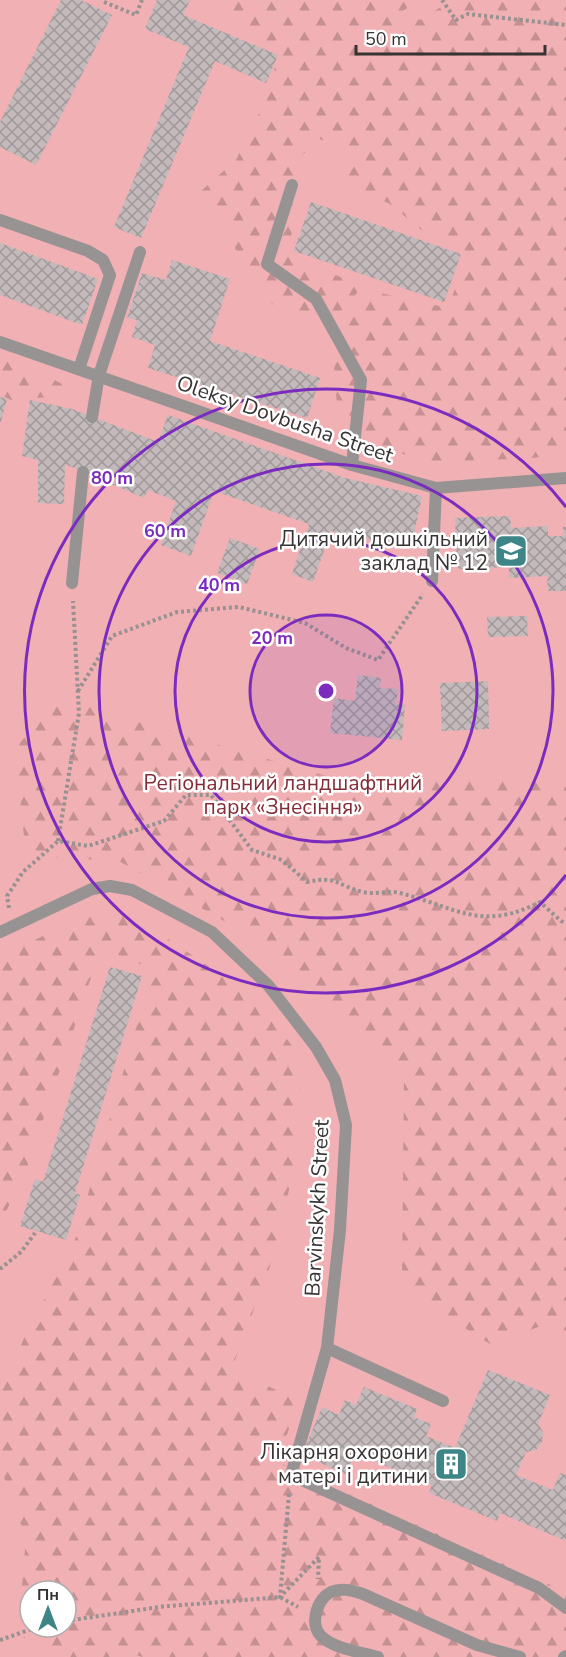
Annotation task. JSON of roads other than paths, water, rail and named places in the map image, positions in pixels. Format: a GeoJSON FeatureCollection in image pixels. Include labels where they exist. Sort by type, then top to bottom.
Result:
{"type":"FeatureCollection","features":[{"type":"Feature","properties":{"kind":"street"},"geometry":{"type":"LineString","coordinates":[[292,185],[267,264],[316,299],[362,380],[352,465]]}},
{"type":"Feature","properties":{"kind":"street"},"geometry":{"type":"LineString","coordinates":[[0,220],[88,251],[103,260],[110,275],[79,369]]}},
{"type":"Feature","properties":{"kind":"street"},"geometry":{"type":"LineString","coordinates":[[92,417],[99,375],[140,252]]}},
{"type":"Feature","properties":{"kind":"street","name":"Oleksy Dovbusha Street"},"geometry":{"type":"LineString","coordinates":[[0,342],[352,465],[436,488],[566,478]]}},
{"type":"Feature","properties":{"kind":"street"},"geometry":{"type":"LineString","coordinates":[[72,583],[83,472]]}},
{"type":"Feature","properties":{"kind":"street"},"geometry":{"type":"LineString","coordinates":[[432,581],[436,488]]}},
{"type":"Feature","properties":{"kind":"street","name":"Barvinskykh Street"},"geometry":{"type":"LineString","coordinates":[[0,933],[92,889],[110,886],[132,890],[212,932],[268,985],[316,1047],[335,1080],[346,1125],[340,1230],[327,1348],[291,1475],[539,1588],[566,1608]]}},
{"type":"Feature","properties":{"kind":"street"},"geometry":{"type":"LineString","coordinates":[[327,1348],[444,1401]]}},
{"type":"Feature","properties":{"kind":"street"},"geometry":{"type":"LineString","coordinates":[[378,1657],[337,1645],[322,1637],[315,1628],[315,1616],[324,1598],[332,1591],[346,1589],[363,1594],[477,1645],[520,1657]]}},
{"type":"Feature","properties":{"kind":"place","name":"Дитячий дошкільний заклад № 12"},"geometry":{"type":"Point","coordinates":[511,551]}},
{"type":"Feature","properties":{"kind":"place","name":"Лікарня охорони матері і дитини"},"geometry":{"type":"Point","coordinates":[451,1464]}},
{"type":"Feature","properties":{"kind":"park label","name":"Регіональний ландшафтний парк «Знесіння»"},"geometry":{"type":"Point","coordinates":[283,795]}}]}
